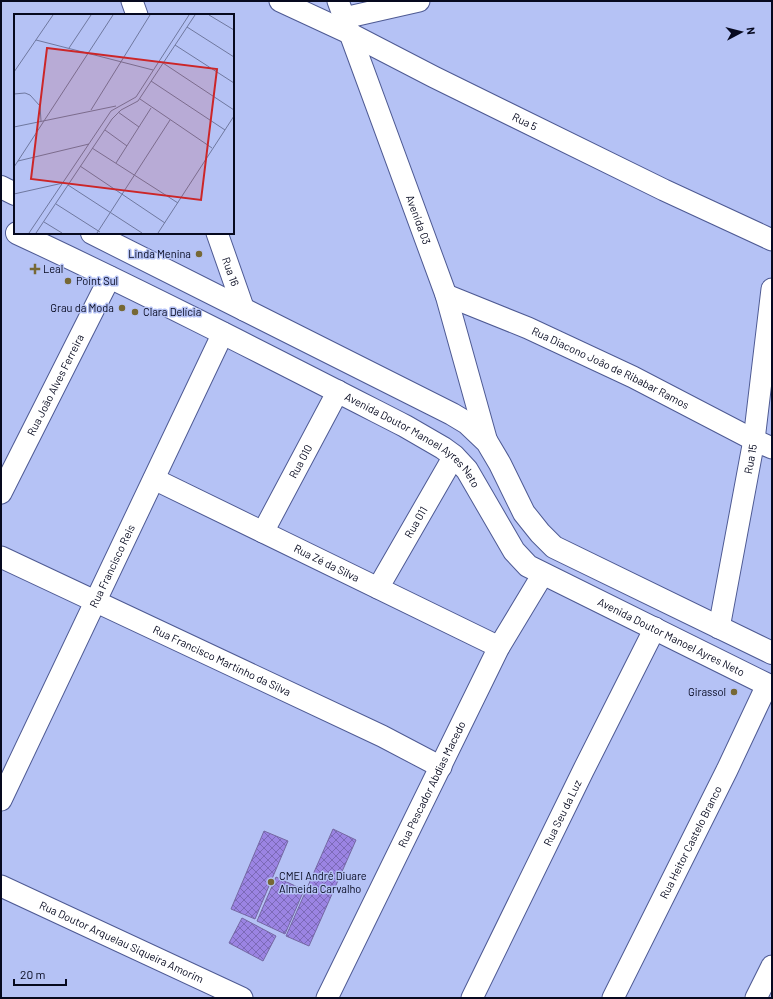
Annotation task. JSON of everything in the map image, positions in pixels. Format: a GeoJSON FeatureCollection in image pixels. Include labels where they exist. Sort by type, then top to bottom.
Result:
{"type":"FeatureCollection","features":[{"type":"Feature","properties":{"kind":"street"},"geometry":{"type":"LineString","coordinates":[[132,1],[137,14]]}},
{"type":"Feature","properties":{"kind":"street","name":"Rua 5"},"geometry":{"type":"LineString","coordinates":[[280,1],[344,17],[434,77],[664,190],[772,240]]}},
{"type":"Feature","properties":{"kind":"street"},"geometry":{"type":"LineString","coordinates":[[344,17],[407,5],[419,1]]}},
{"type":"Feature","properties":{"kind":"street","name":"Avenida 03"},"geometry":{"type":"LineString","coordinates":[[344,17],[446,295],[487,442]]}},
{"type":"Feature","properties":{"kind":"street"},"geometry":{"type":"LineString","coordinates":[[1,187],[14,194]]}},
{"type":"Feature","properties":{"kind":"street","name":"Avenida Doutor Manoel Ayres Neto"},"geometry":{"type":"LineString","coordinates":[[1,226],[14,232]]}},
{"type":"Feature","properties":{"kind":"street","name":"Avenida Doutor Manoel Ayres Neto"},"geometry":{"type":"LineString","coordinates":[[18,234],[110,277],[223,333],[338,391],[436,444],[454,456],[466,470],[514,551],[528,566],[769,686]]}},
{"type":"Feature","properties":{"kind":"street"},"geometry":{"type":"LineString","coordinates":[[94,234],[417,396],[467,423],[487,442],[500,464],[524,513],[540,533],[554,547],[772,653]]}},
{"type":"Feature","properties":{"kind":"street","name":"Rua 16"},"geometry":{"type":"LineString","coordinates":[[217,234],[244,310]]}},
{"type":"Feature","properties":{"kind":"street","name":"Rua João Alves Ferreira"},"geometry":{"type":"LineString","coordinates":[[1,493],[110,277]]}},
{"type":"Feature","properties":{"kind":"street","name":"Rua 15"},"geometry":{"type":"LineString","coordinates":[[719,628],[763,444],[772,289]]}},
{"type":"Feature","properties":{"kind":"street","name":"Rua Diacono João de Ribabar Ramos"},"geometry":{"type":"LineString","coordinates":[[446,295],[535,331],[633,377],[763,444]]}},
{"type":"Feature","properties":{"kind":"street","name":"Rua Francisco Reis"},"geometry":{"type":"LineString","coordinates":[[1,800],[223,333]]}},
{"type":"Feature","properties":{"kind":"street","name":"Rua 010"},"geometry":{"type":"LineString","coordinates":[[263,532],[338,391]]}},
{"type":"Feature","properties":{"kind":"street"},"geometry":{"type":"LineString","coordinates":[[405,426],[417,396]]}},
{"type":"Feature","properties":{"kind":"street","name":"Rua 011"},"geometry":{"type":"LineString","coordinates":[[378,588],[454,456]]}},
{"type":"Feature","properties":{"kind":"street","name":"Rua Zé da Silva"},"geometry":{"type":"LineString","coordinates":[[154,478],[500,647]]}},
{"type":"Feature","properties":{"kind":"street","name":"Rua Francisco Martinho da Silva"},"geometry":{"type":"LineString","coordinates":[[1,557],[382,736],[441,767]]}},
{"type":"Feature","properties":{"kind":"street","name":"Rua Pescador Abdias Macedo"},"geometry":{"type":"LineString","coordinates":[[327,998],[500,647],[542,574]]}},
{"type":"Feature","properties":{"kind":"street","name":"Rua Seu da Luz"},"geometry":{"type":"LineString","coordinates":[[472,998],[655,628]]}},
{"type":"Feature","properties":{"kind":"street","name":"Rua Heitor Castelo Branco"},"geometry":{"type":"LineString","coordinates":[[613,998],[769,686]]}},
{"type":"Feature","properties":{"kind":"street","name":"Rua Doutor Arquelau Siqueira Amorim"},"geometry":{"type":"LineString","coordinates":[[1,886],[242,998]]}},
{"type":"Feature","properties":{"kind":"street"},"geometry":{"type":"LineString","coordinates":[[756,998],[772,966]]}},
{"type":"Feature","properties":{"kind":"building"},"geometry":{"type":"Polygon","coordinates":[[[333,829],[356,840],[309,946],[286,936],[333,829]]]}},
{"type":"Feature","properties":{"kind":"building"},"geometry":{"type":"Polygon","coordinates":[[[264,831],[288,841],[255,919],[231,909],[264,831]]]}},
{"type":"Feature","properties":{"kind":"building"},"geometry":{"type":"Polygon","coordinates":[[[276,877],[304,890],[285,934],[257,921],[276,877]]]}},
{"type":"Feature","properties":{"kind":"building"},"geometry":{"type":"Polygon","coordinates":[[[242,918],[276,936],[263,961],[229,943],[242,918]]]}},
{"type":"Feature","properties":{"kind":"place","name":"Linda Menina"},"geometry":{"type":"Point","coordinates":[199,254]}},
{"type":"Feature","properties":{"kind":"place","name":"Leal"},"geometry":{"type":"Point","coordinates":[35,269]}},
{"type":"Feature","properties":{"kind":"place","name":"Point Sul"},"geometry":{"type":"Point","coordinates":[68,281]}},
{"type":"Feature","properties":{"kind":"place","name":"Grau da Moda"},"geometry":{"type":"Point","coordinates":[122,308]}},
{"type":"Feature","properties":{"kind":"place","name":"Clara Delícia"},"geometry":{"type":"Point","coordinates":[135,312]}},
{"type":"Feature","properties":{"kind":"place","name":"Girassol"},"geometry":{"type":"Point","coordinates":[734,692]}},
{"type":"Feature","properties":{"kind":"place","name":"CMEI André Diuare Almeida Carvalho"},"geometry":{"type":"Point","coordinates":[271,882]}}]}
